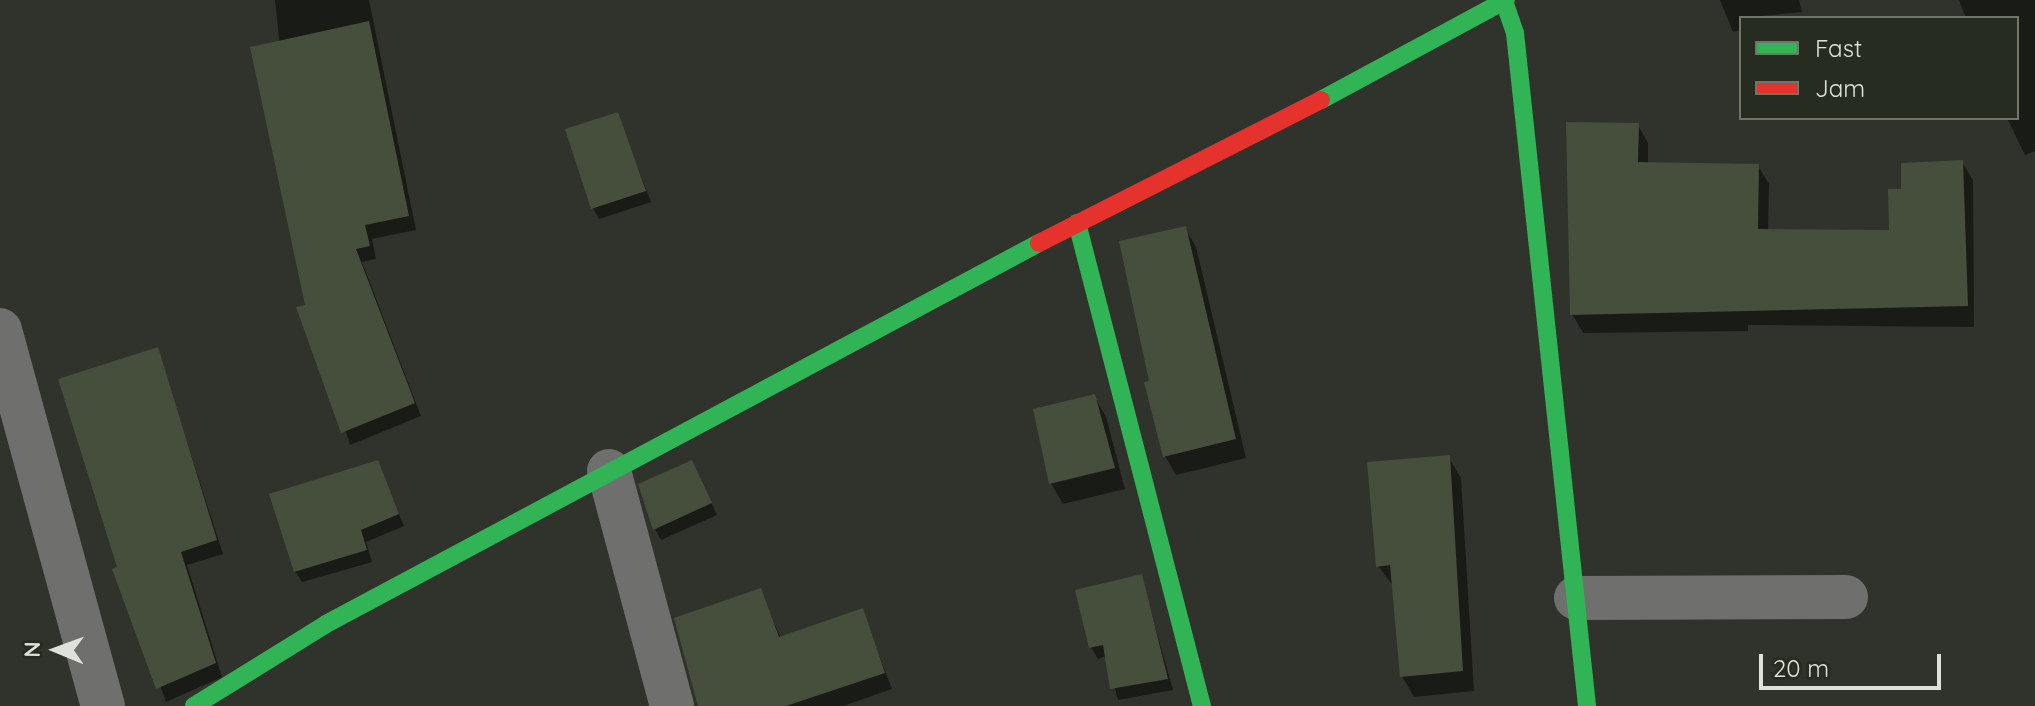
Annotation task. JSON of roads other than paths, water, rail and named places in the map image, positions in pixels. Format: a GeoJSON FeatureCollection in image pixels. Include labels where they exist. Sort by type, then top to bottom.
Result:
{"type":"FeatureCollection","features":[{"type":"Feature","properties":{"kind":"street"},"geometry":{"type":"LineString","coordinates":[[194,706],[326,624],[609,471],[1233,140],[1378,73],[1505,0],[1515,33],[1587,706]]}},
{"type":"Feature","properties":{"kind":"street"},"geometry":{"type":"LineString","coordinates":[[1077,223],[1202,706]]}},
{"type":"Feature","properties":{"kind":"street"},"geometry":{"type":"LineString","coordinates":[[0,330],[103,706]]}},
{"type":"Feature","properties":{"kind":"street"},"geometry":{"type":"LineString","coordinates":[[609,471],[672,706]]}},
{"type":"Feature","properties":{"kind":"street"},"geometry":{"type":"LineString","coordinates":[[1576,598],[1846,597]]}}]}
